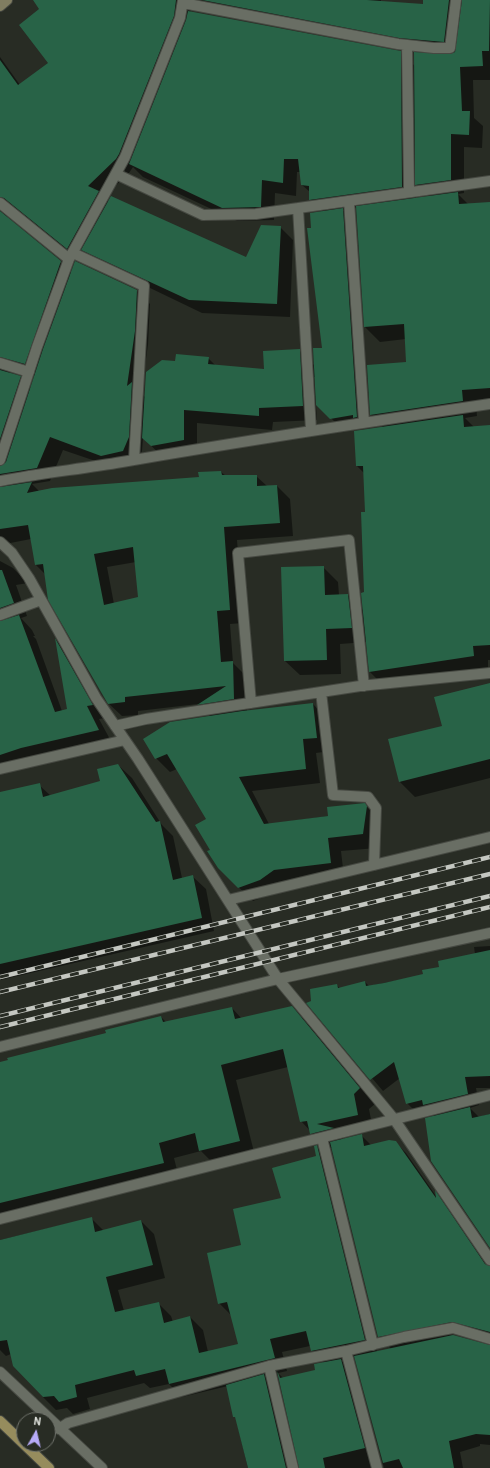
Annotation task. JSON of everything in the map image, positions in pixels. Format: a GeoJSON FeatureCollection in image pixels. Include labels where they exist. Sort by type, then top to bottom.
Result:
{"type":"FeatureCollection","features":[{"type":"Feature","properties":{"kind":"main road"},"geometry":{"type":"LineString","coordinates":[[0,1421],[49,1468]]}},
{"type":"Feature","properties":{"kind":"street"},"geometry":{"type":"LineString","coordinates":[[0,6],[7,0]]}},
{"type":"Feature","properties":{"kind":"street"},"geometry":{"type":"LineString","coordinates":[[0,460],[29,372],[71,256],[126,156],[180,18],[183,1],[407,45],[450,48],[456,0]]}},
{"type":"Feature","properties":{"kind":"street"},"geometry":{"type":"LineString","coordinates":[[407,45],[409,192]]}},
{"type":"Feature","properties":{"kind":"street"},"geometry":{"type":"LineString","coordinates":[[116,174],[203,215],[256,214],[490,181]]}},
{"type":"Feature","properties":{"kind":"street"},"geometry":{"type":"LineString","coordinates":[[349,201],[364,422]]}},
{"type":"Feature","properties":{"kind":"street"},"geometry":{"type":"LineString","coordinates":[[0,203],[71,256],[144,286],[134,460]]}},
{"type":"Feature","properties":{"kind":"street"},"geometry":{"type":"LineString","coordinates":[[298,208],[311,430]]}},
{"type":"Feature","properties":{"kind":"street"},"geometry":{"type":"LineString","coordinates":[[0,363],[29,372]]}},
{"type":"Feature","properties":{"kind":"street"},"geometry":{"type":"LineString","coordinates":[[0,481],[32,474],[134,460],[311,430],[490,404]]}},
{"type":"Feature","properties":{"kind":"street"},"geometry":{"type":"LineString","coordinates":[[251,703],[238,553],[349,540],[364,686]]}},
{"type":"Feature","properties":{"kind":"street"},"geometry":{"type":"LineString","coordinates":[[0,542],[12,553],[29,578],[96,698],[125,740],[278,979],[394,1119],[490,1260]]}},
{"type":"Feature","properties":{"kind":"street"},"geometry":{"type":"LineString","coordinates":[[0,615],[41,600]]}},
{"type":"Feature","properties":{"kind":"street"},"geometry":{"type":"LineString","coordinates":[[115,726],[146,718],[321,692],[490,672]]}},
{"type":"Feature","properties":{"kind":"street"},"geometry":{"type":"LineString","coordinates":[[321,692],[333,795],[368,797],[376,808],[374,865]]}},
{"type":"Feature","properties":{"kind":"street"},"geometry":{"type":"LineString","coordinates":[[0,769],[125,740]]}},
{"type":"Feature","properties":{"kind":"street"},"geometry":{"type":"LineString","coordinates":[[228,900],[490,837]]}},
{"type":"Feature","properties":{"kind":"street"},"geometry":{"type":"LineString","coordinates":[[0,1047],[278,979],[490,933]]}},
{"type":"Feature","properties":{"kind":"street"},"geometry":{"type":"LineString","coordinates":[[0,1220],[490,1095]]}},
{"type":"Feature","properties":{"kind":"street"},"geometry":{"type":"LineString","coordinates":[[322,1138],[373,1345]]}},
{"type":"Feature","properties":{"kind":"street"},"geometry":{"type":"LineString","coordinates":[[59,1429],[68,1423],[269,1366],[453,1328],[490,1339]]}},
{"type":"Feature","properties":{"kind":"street"},"geometry":{"type":"LineString","coordinates":[[346,1351],[377,1468]]}},
{"type":"Feature","properties":{"kind":"street"},"geometry":{"type":"LineString","coordinates":[[269,1366],[293,1468]]}},
{"type":"Feature","properties":{"kind":"street"},"geometry":{"type":"LineString","coordinates":[[0,1372],[102,1468]]}},
{"type":"Feature","properties":{"kind":"building"},"geometry":{"type":"Polygon","coordinates":[[[33,0],[176,0],[174,16],[119,154],[116,159],[88,186],[99,191],[67,249],[4,198],[0,197],[0,60],[18,85],[48,63],[19,25],[39,9],[33,0]]]}},
{"type":"Feature","properties":{"kind":"building"},"geometry":{"type":"Polygon","coordinates":[[[202,0],[367,0],[423,4],[423,0],[449,0],[444,42],[399,38],[202,0]]]}},
{"type":"Feature","properties":{"kind":"building"},"geometry":{"type":"Polygon","coordinates":[[[462,0],[490,0],[489,51],[482,51],[483,66],[460,67],[462,111],[470,111],[469,135],[451,134],[451,180],[415,185],[414,52],[450,54],[455,52],[462,0]]]}},
{"type":"Feature","properties":{"kind":"building"},"geometry":{"type":"Polygon","coordinates":[[[188,11],[401,51],[402,187],[309,200],[309,186],[301,185],[298,159],[284,159],[283,183],[262,180],[261,207],[222,208],[129,164],[186,20],[188,11]]]}},
{"type":"Feature","properties":{"kind":"building"},"geometry":{"type":"Polygon","coordinates":[[[458,192],[459,204],[490,202],[490,388],[462,390],[463,401],[370,415],[367,365],[406,362],[404,324],[364,327],[356,206],[458,192]]]}},
{"type":"Feature","properties":{"kind":"building"},"geometry":{"type":"Polygon","coordinates":[[[111,196],[246,257],[261,225],[281,226],[277,304],[189,300],[81,250],[111,196]]]}},
{"type":"Feature","properties":{"kind":"building"},"geometry":{"type":"Polygon","coordinates":[[[343,208],[357,417],[353,418],[353,415],[330,419],[316,405],[313,348],[322,348],[307,228],[311,228],[310,213],[343,208]]]}},
{"type":"Feature","properties":{"kind":"building"},"geometry":{"type":"Polygon","coordinates":[[[0,211],[61,261],[25,364],[0,357],[0,211]]]}},
{"type":"Feature","properties":{"kind":"building"},"geometry":{"type":"Polygon","coordinates":[[[75,261],[137,290],[135,331],[127,386],[132,382],[129,437],[123,451],[101,456],[50,437],[37,468],[0,474],[0,466],[6,462],[43,349],[75,261]]]}},
{"type":"Feature","properties":{"kind":"building"},"geometry":{"type":"Polygon","coordinates":[[[300,349],[303,406],[259,408],[259,416],[184,410],[184,440],[151,446],[142,438],[146,372],[162,360],[175,361],[176,354],[209,357],[208,364],[264,369],[263,351],[300,349]]]}},
{"type":"Feature","properties":{"kind":"building"},"geometry":{"type":"Polygon","coordinates":[[[0,370],[21,376],[0,439],[0,370]]]}},
{"type":"Feature","properties":{"kind":"building"},"geometry":{"type":"Polygon","coordinates":[[[463,415],[464,427],[490,425],[490,645],[473,646],[474,656],[369,672],[361,593],[364,592],[361,512],[365,512],[363,466],[356,466],[354,431],[463,415]]]}},
{"type":"Feature","properties":{"kind":"building"},"geometry":{"type":"Polygon","coordinates":[[[221,471],[222,475],[257,475],[257,486],[277,485],[280,523],[224,527],[230,610],[217,611],[221,662],[233,661],[234,699],[197,705],[226,686],[125,697],[125,702],[108,704],[48,600],[43,564],[35,565],[28,525],[0,529],[0,487],[32,482],[27,493],[52,488],[199,477],[198,472],[221,471]],[[133,547],[94,554],[104,605],[138,597],[133,547]]]}},
{"type":"Feature","properties":{"kind":"building"},"geometry":{"type":"Polygon","coordinates":[[[324,566],[325,595],[348,594],[352,628],[326,629],[327,660],[284,661],[281,567],[324,566]]]}},
{"type":"Feature","properties":{"kind":"building"},"geometry":{"type":"Polygon","coordinates":[[[0,570],[2,570],[14,603],[0,608],[0,570]]]}},
{"type":"Feature","properties":{"kind":"building"},"geometry":{"type":"Polygon","coordinates":[[[19,615],[55,712],[67,709],[55,638],[93,705],[87,706],[99,730],[21,748],[0,755],[0,621],[19,615]]]}},
{"type":"Feature","properties":{"kind":"building"},"geometry":{"type":"Polygon","coordinates":[[[490,683],[490,759],[399,782],[388,739],[442,726],[434,697],[490,683]]]}},
{"type":"Feature","properties":{"kind":"building"},"geometry":{"type":"Polygon","coordinates":[[[313,703],[317,738],[303,739],[306,769],[239,777],[264,824],[328,816],[327,807],[365,803],[367,806],[363,834],[328,838],[331,863],[274,870],[260,880],[238,888],[218,868],[207,851],[210,850],[195,825],[206,819],[167,754],[155,759],[143,739],[170,722],[242,711],[313,703]]]}},
{"type":"Feature","properties":{"kind":"building"},"geometry":{"type":"Polygon","coordinates":[[[118,764],[156,822],[160,821],[173,880],[193,875],[202,918],[0,964],[0,792],[40,783],[43,797],[100,781],[97,769],[118,764]]]}},
{"type":"Feature","properties":{"kind":"building"},"geometry":{"type":"Polygon","coordinates":[[[490,950],[490,1076],[465,1077],[468,1094],[423,1105],[422,1100],[406,1104],[394,1062],[370,1080],[306,1003],[311,1001],[310,989],[337,984],[338,988],[365,981],[366,986],[384,983],[423,974],[422,970],[439,967],[438,961],[490,950]]]}},
{"type":"Feature","properties":{"kind":"building"},"geometry":{"type":"Polygon","coordinates":[[[292,1006],[360,1088],[354,1094],[358,1115],[317,1124],[334,1128],[310,1134],[307,1121],[300,1122],[283,1049],[221,1065],[240,1141],[199,1151],[195,1133],[159,1143],[164,1163],[0,1203],[0,1062],[8,1060],[7,1058],[106,1033],[105,1030],[161,1016],[163,1022],[232,1007],[235,1019],[292,1006]]]}},
{"type":"Feature","properties":{"kind":"building"},"geometry":{"type":"Polygon","coordinates":[[[470,1107],[472,1118],[490,1114],[490,1248],[431,1161],[425,1118],[470,1107]]]}},
{"type":"Feature","properties":{"kind":"building"},"geometry":{"type":"Polygon","coordinates":[[[362,1134],[364,1146],[389,1140],[396,1141],[436,1198],[435,1190],[485,1264],[490,1266],[490,1332],[452,1322],[378,1337],[330,1142],[362,1134]]]}},
{"type":"Feature","properties":{"kind":"building"},"geometry":{"type":"Polygon","coordinates":[[[317,1145],[365,1340],[311,1351],[306,1331],[270,1339],[275,1358],[169,1384],[165,1369],[136,1376],[134,1370],[75,1385],[77,1397],[59,1402],[54,1396],[43,1397],[13,1366],[7,1340],[0,1341],[0,1240],[92,1217],[95,1232],[141,1220],[153,1265],[106,1277],[115,1312],[159,1302],[164,1323],[190,1316],[199,1353],[238,1344],[227,1302],[218,1304],[207,1253],[241,1245],[233,1209],[281,1198],[272,1168],[316,1156],[314,1146],[317,1145]]]}},
{"type":"Feature","properties":{"kind":"building"},"geometry":{"type":"Polygon","coordinates":[[[453,1335],[490,1345],[490,1435],[476,1434],[449,1441],[454,1468],[403,1468],[399,1459],[383,1463],[354,1356],[453,1335]]]}},
{"type":"Feature","properties":{"kind":"building"},"geometry":{"type":"Polygon","coordinates":[[[341,1359],[365,1448],[323,1458],[325,1468],[299,1468],[277,1371],[280,1378],[315,1370],[314,1364],[341,1359]]]}},
{"type":"Feature","properties":{"kind":"building"},"geometry":{"type":"Polygon","coordinates":[[[264,1374],[286,1468],[248,1468],[235,1417],[233,1417],[226,1385],[264,1374]]]}},
{"type":"Feature","properties":{"kind":"railway"},"geometry":{"type":"LineString","coordinates":[[0,977],[490,857]]}},
{"type":"Feature","properties":{"kind":"railway"},"geometry":{"type":"LineString","coordinates":[[0,992],[490,874]]}},
{"type":"Feature","properties":{"kind":"railway"},"geometry":{"type":"LineString","coordinates":[[0,1016],[490,896]]}},
{"type":"Feature","properties":{"kind":"railway"},"geometry":{"type":"LineString","coordinates":[[0,1027],[490,907]]}}]}
